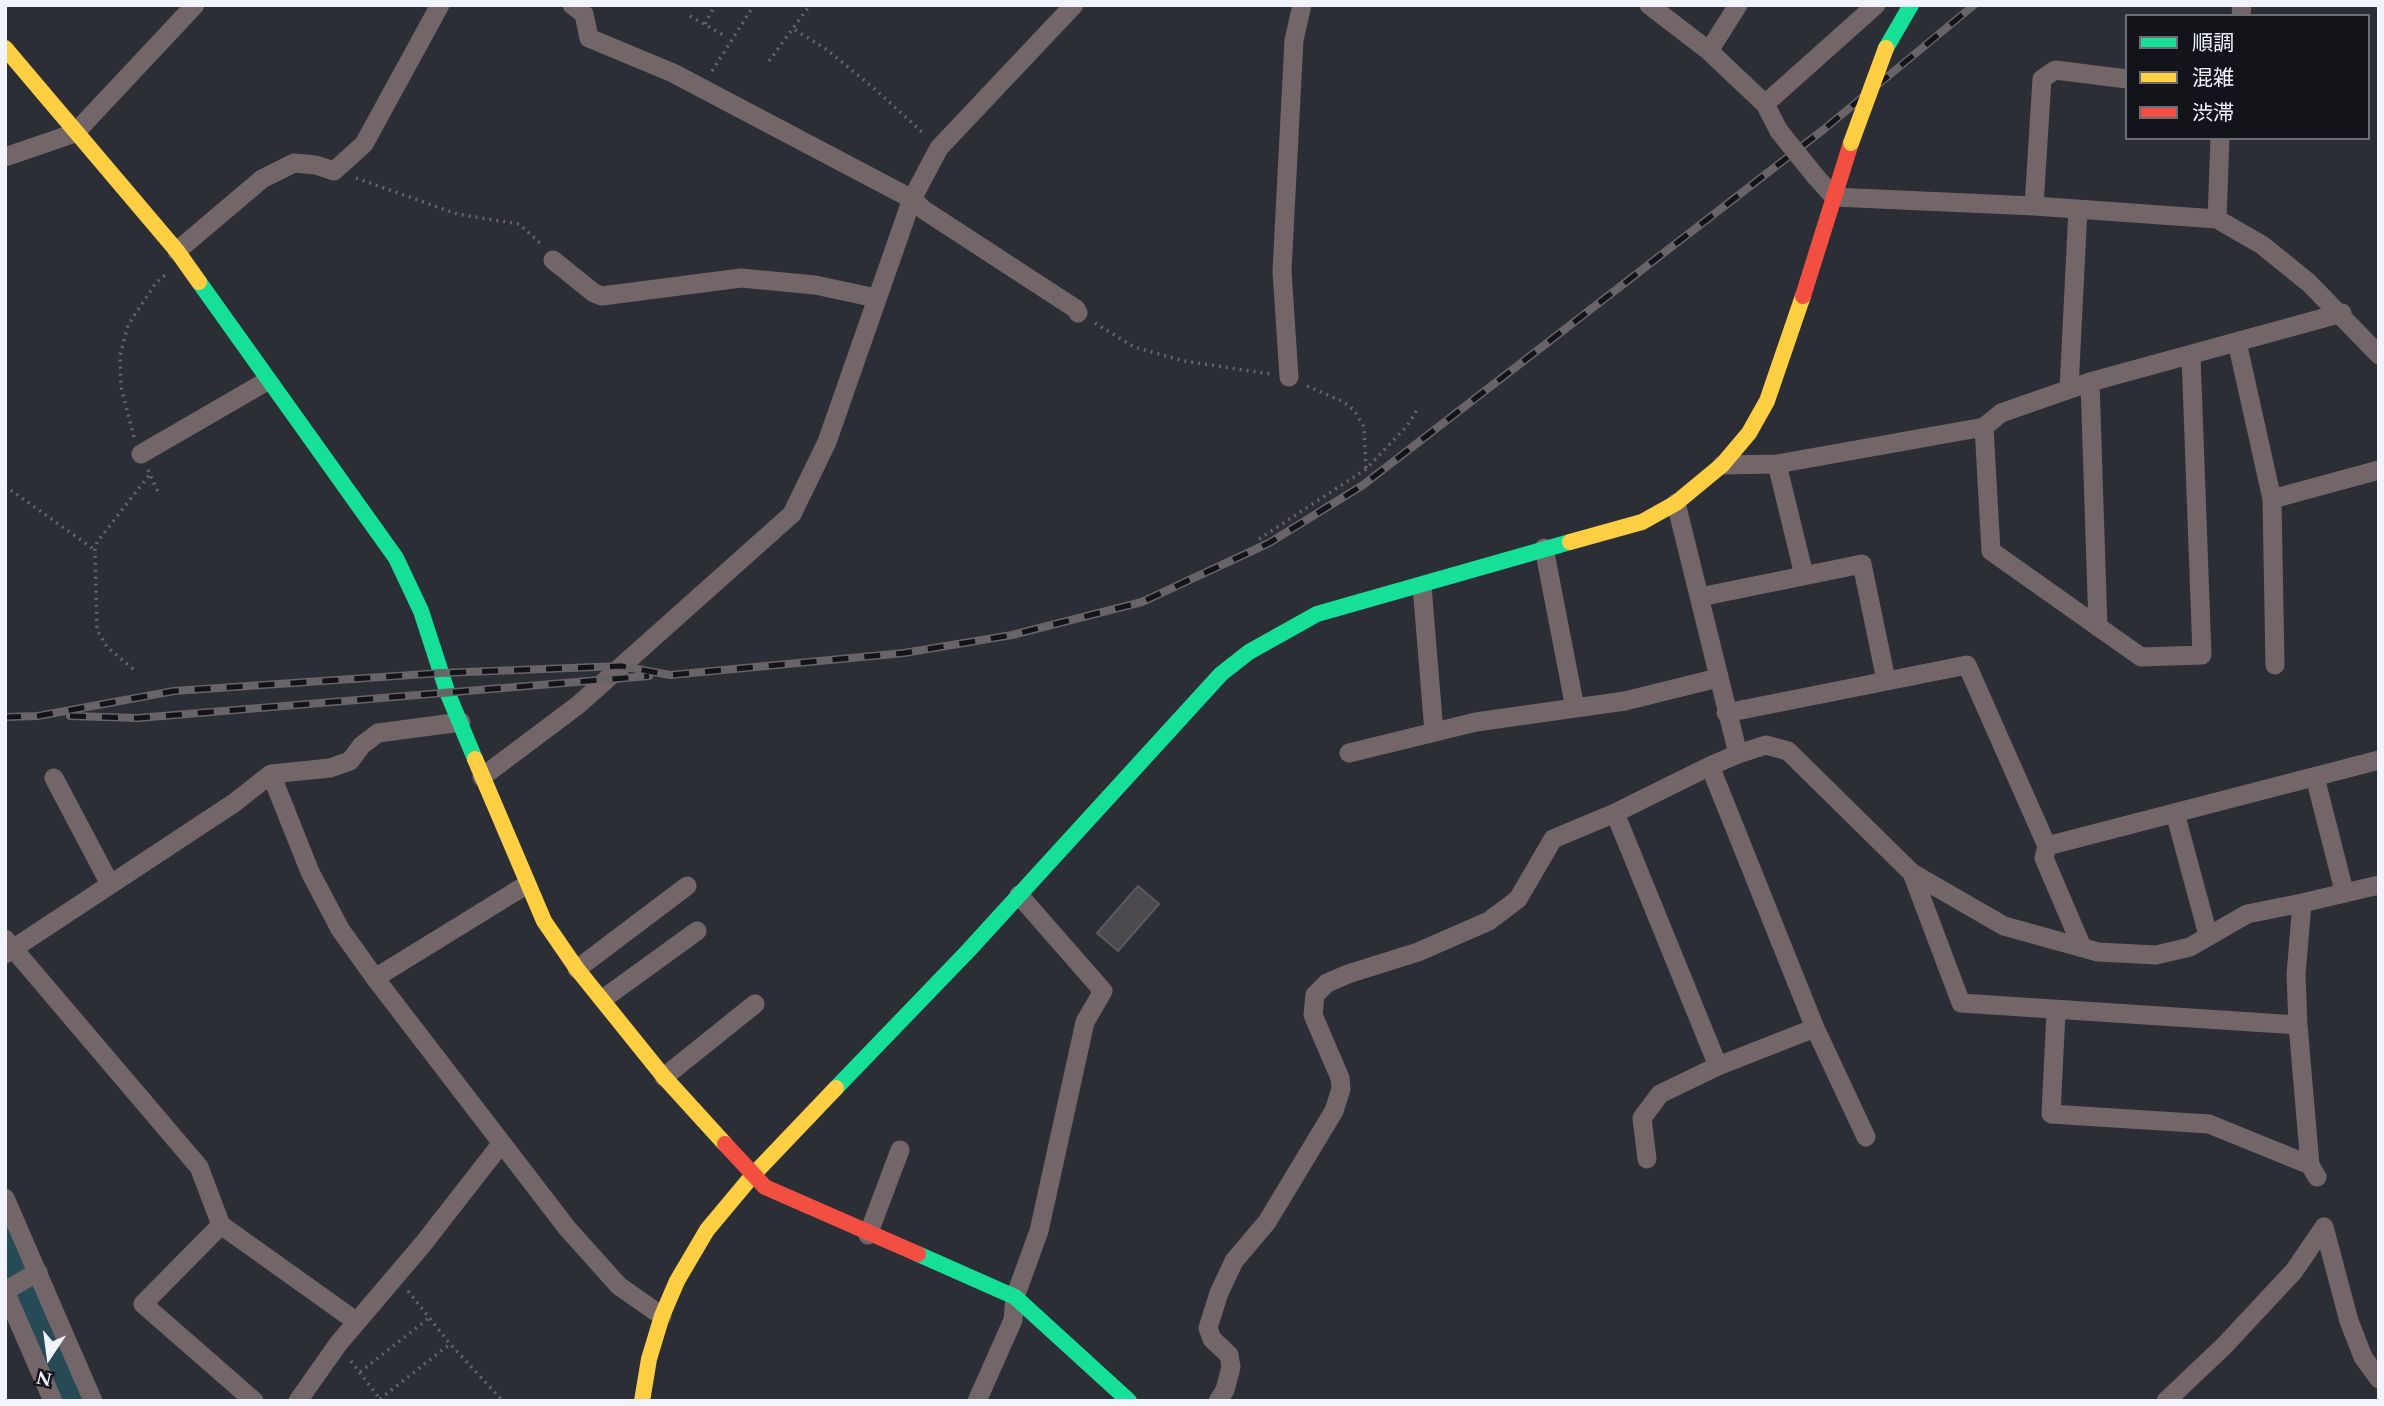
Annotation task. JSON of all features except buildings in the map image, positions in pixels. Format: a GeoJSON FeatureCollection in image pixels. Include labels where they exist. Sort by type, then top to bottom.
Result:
{"type":"FeatureCollection","features":[{"type":"Feature","properties":{"kind":"street"},"geometry":{"type":"LineString","coordinates":[[5,157],[75,133],[195,5]]}},
{"type":"Feature","properties":{"kind":"street"},"geometry":{"type":"LineString","coordinates":[[180,256],[262,179],[294,163],[316,165],[334,171],[364,144],[440,5]]}},
{"type":"Feature","properties":{"kind":"street"},"geometry":{"type":"LineString","coordinates":[[572,5],[584,14],[589,38],[703,89],[912,199],[923,210],[1076,309],[1078,313]]}},
{"type":"Feature","properties":{"kind":"street"},"geometry":{"type":"LineString","coordinates":[[482,776],[578,705],[792,514],[827,442],[912,199],[939,148],[1074,5]]}},
{"type":"Feature","properties":{"kind":"street"},"geometry":{"type":"LineString","coordinates":[[1289,377],[1282,271],[1294,40],[1302,5]]}},
{"type":"Feature","properties":{"kind":"street"},"geometry":{"type":"LineString","coordinates":[[1649,5],[1709,51],[1765,104],[1779,131],[1834,197],[2034,206],[2217,219],[2262,245],[2342,313],[2379,355]]}},
{"type":"Feature","properties":{"kind":"street"},"geometry":{"type":"LineString","coordinates":[[1709,51],[1738,5]]}},
{"type":"Feature","properties":{"kind":"street"},"geometry":{"type":"LineString","coordinates":[[1765,104],[1876,5]]}},
{"type":"Feature","properties":{"kind":"street"},"geometry":{"type":"LineString","coordinates":[[642,1401],[649,1359],[662,1316],[677,1281],[707,1230],[754,1175],[1019,895],[1221,674],[1249,652],[1317,614],[1365,598],[1422,586],[1544,548],[1642,522],[1676,503],[1722,465],[1749,433],[1767,401],[1867,92],[1886,48],[1911,5]]}},
{"type":"Feature","properties":{"kind":"street"},"geometry":{"type":"LineString","coordinates":[[5,48],[180,256],[396,558],[421,611],[482,776],[526,885],[544,921],[576,969],[664,1077],[765,1187],[868,1235],[1015,1297],[1129,1401]]}},
{"type":"Feature","properties":{"kind":"street"},"geometry":{"type":"LineString","coordinates":[[2034,206],[2042,79],[2055,70],[2125,79]]}},
{"type":"Feature","properties":{"kind":"street"},"geometry":{"type":"LineString","coordinates":[[2217,219],[2220,140]]}},
{"type":"Feature","properties":{"kind":"street"},"geometry":{"type":"LineString","coordinates":[[2069,389],[2078,209]]}},
{"type":"Feature","properties":{"kind":"street"},"geometry":{"type":"LineString","coordinates":[[553,260],[602,296],[741,278],[815,285],[876,298]]}},
{"type":"Feature","properties":{"kind":"street"},"geometry":{"type":"LineString","coordinates":[[1722,465],[1777,464],[1984,427],[2001,413],[2090,382],[2342,313]]}},
{"type":"Feature","properties":{"kind":"street"},"geometry":{"type":"LineString","coordinates":[[2236,342],[2272,499],[2275,665]]}},
{"type":"Feature","properties":{"kind":"street"},"geometry":{"type":"LineString","coordinates":[[1984,427],[1991,551],[2141,657],[2202,655],[2191,355]]}},
{"type":"Feature","properties":{"kind":"street"},"geometry":{"type":"LineString","coordinates":[[141,454],[267,381]]}},
{"type":"Feature","properties":{"kind":"street"},"geometry":{"type":"LineString","coordinates":[[2090,382],[2098,627]]}},
{"type":"Feature","properties":{"kind":"street"},"geometry":{"type":"LineString","coordinates":[[1777,464],[1804,575]]}},
{"type":"Feature","properties":{"kind":"street"},"geometry":{"type":"LineString","coordinates":[[2272,499],[2379,470]]}},
{"type":"Feature","properties":{"kind":"street"},"geometry":{"type":"LineString","coordinates":[[1676,503],[1738,754]]}},
{"type":"Feature","properties":{"kind":"street"},"geometry":{"type":"LineString","coordinates":[[1544,548],[1575,708]]}},
{"type":"Feature","properties":{"kind":"street"},"geometry":{"type":"LineString","coordinates":[[1700,597],[1862,564],[1886,680]]}},
{"type":"Feature","properties":{"kind":"street"},"geometry":{"type":"LineString","coordinates":[[1422,586],[1434,732]]}},
{"type":"Feature","properties":{"kind":"street"},"geometry":{"type":"LineString","coordinates":[[1726,713],[1967,665],[2047,846],[2044,858],[2082,947]]}},
{"type":"Feature","properties":{"kind":"street"},"geometry":{"type":"LineString","coordinates":[[1349,753],[1476,722],[1625,701],[1718,678]]}},
{"type":"Feature","properties":{"kind":"street"},"geometry":{"type":"LineString","coordinates":[[357,1322],[221,1225],[199,1167],[8,947],[234,803],[271,774],[330,768],[350,761],[362,745],[378,733],[461,722]]}},
{"type":"Feature","properties":{"kind":"street"},"geometry":{"type":"LineString","coordinates":[[1218,1401],[1225,1391],[1231,1367],[1229,1355],[1212,1339],[1208,1328],[1219,1293],[1234,1261],[1267,1222],[1334,1111],[1341,1089],[1340,1078],[1313,1015],[1315,995],[1327,983],[1348,974],[1418,951],[1489,921],[1518,899],[1553,839],[1615,813],[1710,766],[1766,745],[1788,751],[1912,873],[2004,926],[2098,952],[2156,955],[2190,947],[2247,914],[2379,885]]}},
{"type":"Feature","properties":{"kind":"street"},"geometry":{"type":"LineString","coordinates":[[2047,846],[2379,760]]}},
{"type":"Feature","properties":{"kind":"street"},"geometry":{"type":"LineString","coordinates":[[1710,766],[1815,1028],[1866,1137]]}},
{"type":"Feature","properties":{"kind":"street"},"geometry":{"type":"LineString","coordinates":[[271,774],[310,872],[340,929],[375,978],[567,1228],[619,1286],[662,1316]]}},
{"type":"Feature","properties":{"kind":"street"},"geometry":{"type":"LineString","coordinates":[[2315,777],[2344,891]]}},
{"type":"Feature","properties":{"kind":"street"},"geometry":{"type":"LineString","coordinates":[[54,778],[110,884]]}},
{"type":"Feature","properties":{"kind":"street"},"geometry":{"type":"LineString","coordinates":[[1615,813],[1718,1066]]}},
{"type":"Feature","properties":{"kind":"street"},"geometry":{"type":"LineString","coordinates":[[2175,813],[2208,935]]}},
{"type":"Feature","properties":{"kind":"street"},"geometry":{"type":"LineString","coordinates":[[1912,873],[1961,1003],[2056,1012],[2298,1025]]}},
{"type":"Feature","properties":{"kind":"street"},"geometry":{"type":"LineString","coordinates":[[375,978],[526,885]]}},
{"type":"Feature","properties":{"kind":"street"},"geometry":{"type":"LineString","coordinates":[[576,969],[687,886]]}},
{"type":"Feature","properties":{"kind":"street"},"geometry":{"type":"LineString","coordinates":[[977,1401],[1009,1330],[1015,1297],[1039,1231],[1084,1022],[1103,991],[1019,895]]}},
{"type":"Feature","properties":{"kind":"street"},"geometry":{"type":"LineString","coordinates":[[2056,1012],[2051,1114],[2209,1124],[2313,1171],[2298,1025],[2296,975],[2302,902]]}},
{"type":"Feature","properties":{"kind":"street"},"geometry":{"type":"LineString","coordinates":[[603,999],[697,931]]}},
{"type":"Feature","properties":{"kind":"street"},"geometry":{"type":"LineString","coordinates":[[664,1077],[755,1004]]}},
{"type":"Feature","properties":{"kind":"street"},"geometry":{"type":"LineString","coordinates":[[1647,1159],[1642,1118],[1660,1094],[1718,1066],[1815,1028]]}},
{"type":"Feature","properties":{"kind":"street"},"geometry":{"type":"LineString","coordinates":[[298,1401],[338,1344],[501,1144]]}},
{"type":"Feature","properties":{"kind":"street"},"geometry":{"type":"LineString","coordinates":[[868,1235],[900,1150]]}},
{"type":"Feature","properties":{"kind":"street"},"geometry":{"type":"LineString","coordinates":[[5,1198],[93,1401]]}},
{"type":"Feature","properties":{"kind":"street"},"geometry":{"type":"LineString","coordinates":[[221,1225],[143,1304],[254,1401]]}},
{"type":"Feature","properties":{"kind":"street"},"geometry":{"type":"LineString","coordinates":[[2166,1401],[2224,1346],[2294,1271],[2325,1227],[2349,1321],[2363,1357],[2379,1379]]}},
{"type":"Feature","properties":{"kind":"street"},"geometry":{"type":"LineString","coordinates":[[36,1273],[8,1290],[52,1401]]}},
{"type":"Feature","properties":{"kind":"path"},"geometry":{"type":"LineString","coordinates":[[705,24],[715,5]]}},
{"type":"Feature","properties":{"kind":"path"},"geometry":{"type":"LineString","coordinates":[[703,89],[721,55],[734,40],[754,5]]}},
{"type":"Feature","properties":{"kind":"path"},"geometry":{"type":"LineString","coordinates":[[769,61],[810,5]]}},
{"type":"Feature","properties":{"kind":"path"},"geometry":{"type":"LineString","coordinates":[[690,16],[725,36]]}},
{"type":"Feature","properties":{"kind":"path"},"geometry":{"type":"LineString","coordinates":[[794,30],[826,49],[876,90],[939,148]]}},
{"type":"Feature","properties":{"kind":"path"},"geometry":{"type":"LineString","coordinates":[[334,171],[457,214],[519,224],[537,238],[553,260]]}},
{"type":"Feature","properties":{"kind":"path"},"geometry":{"type":"LineString","coordinates":[[158,492],[129,424],[121,387],[120,356],[128,325],[155,284],[180,256]]}},
{"type":"Feature","properties":{"kind":"path"},"geometry":{"type":"LineString","coordinates":[[1078,313],[1134,347],[1184,360],[1289,377],[1344,402],[1354,410],[1364,427],[1366,469]]}},
{"type":"Feature","properties":{"kind":"path"},"geometry":{"type":"LineString","coordinates":[[1259,539],[1366,469],[1408,426],[1417,410]]}},
{"type":"Feature","properties":{"kind":"path"},"geometry":{"type":"LineString","coordinates":[[133,669],[107,647],[96,630],[95,550],[97,542],[150,474]]}},
{"type":"Feature","properties":{"kind":"path"},"geometry":{"type":"LineString","coordinates":[[5,486],[95,550]]}},
{"type":"Feature","properties":{"kind":"path"},"geometry":{"type":"LineString","coordinates":[[396,1275],[450,1343],[503,1401]]}},
{"type":"Feature","properties":{"kind":"path"},"geometry":{"type":"LineString","coordinates":[[360,1372],[429,1318]]}},
{"type":"Feature","properties":{"kind":"path"},"geometry":{"type":"LineString","coordinates":[[338,1344],[381,1400],[450,1343]]}},
{"type":"Feature","properties":{"kind":"waterway"},"geometry":{"type":"LineString","coordinates":[[5,1234],[76,1401]]}},
{"type":"Feature","properties":{"kind":"railway"},"geometry":{"type":"LineString","coordinates":[[5,717],[38,716],[174,691],[441,673],[621,666],[670,675],[904,653],[1012,635],[1142,602],[1269,543],[1363,485],[1823,130],[1974,5]]}},
{"type":"Feature","properties":{"kind":"railway"},"geometry":{"type":"LineString","coordinates":[[70,716],[138,718],[649,676]]}},
{"type":"Feature","properties":{"kind":"traffic: fast"},"geometry":{"type":"LineString","coordinates":[[1886,48],[1911,5]]}},
{"type":"Feature","properties":{"kind":"traffic: fast"},"geometry":{"type":"LineString","coordinates":[[199,282],[396,558],[421,611],[448,694],[475,759]]}},
{"type":"Feature","properties":{"kind":"traffic: fast"},"geometry":{"type":"LineString","coordinates":[[836,1088],[968,951],[1221,674],[1249,652],[1317,614],[1570,542]]}},
{"type":"Feature","properties":{"kind":"traffic: fast"},"geometry":{"type":"LineString","coordinates":[[918,1254],[1015,1297],[1129,1401]]}},
{"type":"Feature","properties":{"kind":"traffic: slow"},"geometry":{"type":"LineString","coordinates":[[5,48],[177,251],[199,282]]}},
{"type":"Feature","properties":{"kind":"traffic: slow"},"geometry":{"type":"LineString","coordinates":[[1851,143],[1886,48]]}},
{"type":"Feature","properties":{"kind":"traffic: slow"},"geometry":{"type":"LineString","coordinates":[[1570,542],[1642,522],[1676,503],[1722,465],[1749,433],[1767,401],[1803,296]]}},
{"type":"Feature","properties":{"kind":"traffic: slow"},"geometry":{"type":"LineString","coordinates":[[475,759],[544,921],[577,969],[664,1077],[725,1144]]}},
{"type":"Feature","properties":{"kind":"traffic: slow"},"geometry":{"type":"LineString","coordinates":[[642,1401],[649,1359],[662,1316],[677,1281],[707,1230],[753,1175],[836,1088]]}},
{"type":"Feature","properties":{"kind":"traffic: jam"},"geometry":{"type":"LineString","coordinates":[[1803,296],[1851,143]]}},
{"type":"Feature","properties":{"kind":"traffic: jam"},"geometry":{"type":"LineString","coordinates":[[725,1144],[765,1187],[918,1254]]}}]}
